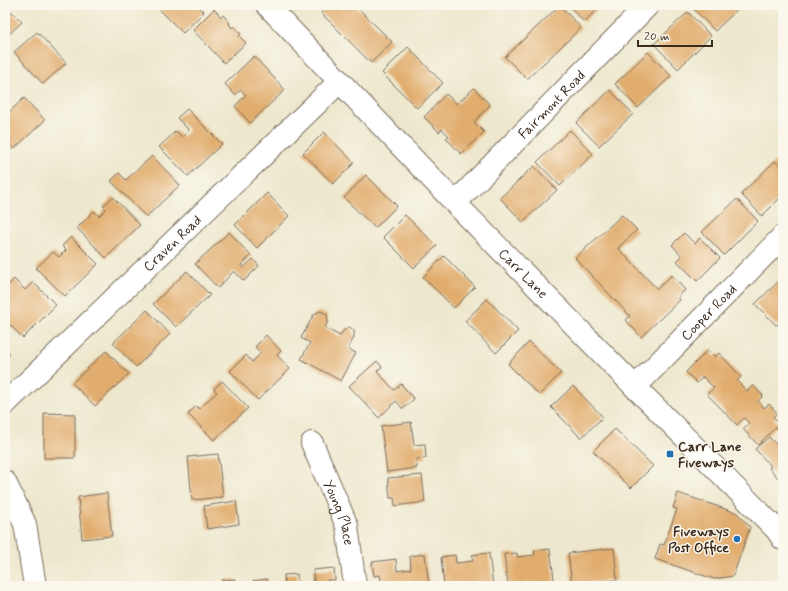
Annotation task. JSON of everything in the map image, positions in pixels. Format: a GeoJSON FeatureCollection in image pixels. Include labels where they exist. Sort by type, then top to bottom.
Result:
{"type":"FeatureCollection","features":[{"type":"Feature","properties":{"kind":"street","name":"Fairmont Road"},"geometry":{"type":"LineString","coordinates":[[454,203],[648,5]]}},
{"type":"Feature","properties":{"kind":"street","name":"Carr Lane"},"geometry":{"type":"LineString","coordinates":[[274,7],[339,82],[454,203],[635,388],[776,529],[783,539]]}},
{"type":"Feature","properties":{"kind":"street","name":"Craven Road"},"geometry":{"type":"LineString","coordinates":[[5,404],[339,82]]}},
{"type":"Feature","properties":{"kind":"street","name":"Cooper Road"},"geometry":{"type":"LineString","coordinates":[[635,388],[783,236]]}},
{"type":"Feature","properties":{"kind":"street","name":"Young Place"},"geometry":{"type":"LineString","coordinates":[[312,443],[347,526],[355,586]]}},
{"type":"Feature","properties":{"kind":"street"},"geometry":{"type":"LineString","coordinates":[[5,482],[25,524],[35,586]]}},
{"type":"Feature","properties":{"kind":"building"},"geometry":{"type":"Polygon","coordinates":[[[5,5],[22,22],[5,38],[5,5]]]}},
{"type":"Feature","properties":{"kind":"building"},"geometry":{"type":"Polygon","coordinates":[[[155,5],[197,5],[204,12],[183,33],[155,5]]]}},
{"type":"Feature","properties":{"kind":"building"},"geometry":{"type":"Polygon","coordinates":[[[329,5],[355,5],[392,42],[371,63],[321,13],[329,5]]]}},
{"type":"Feature","properties":{"kind":"building"},"geometry":{"type":"Polygon","coordinates":[[[560,5],[581,28],[527,79],[505,57],[560,5]]]}},
{"type":"Feature","properties":{"kind":"building"},"geometry":{"type":"Polygon","coordinates":[[[568,5],[602,5],[584,22],[568,5]]]}},
{"type":"Feature","properties":{"kind":"building"},"geometry":{"type":"Polygon","coordinates":[[[694,5],[742,5],[715,31],[692,7],[694,5]]]}},
{"type":"Feature","properties":{"kind":"building"},"geometry":{"type":"Polygon","coordinates":[[[214,9],[221,17],[223,15],[230,23],[229,24],[232,28],[234,26],[241,34],[239,36],[246,43],[224,63],[193,30],[214,9]]]}},
{"type":"Feature","properties":{"kind":"building"},"geometry":{"type":"Polygon","coordinates":[[[688,12],[711,36],[678,69],[654,44],[688,12]]]}},
{"type":"Feature","properties":{"kind":"building"},"geometry":{"type":"Polygon","coordinates":[[[37,32],[66,63],[43,84],[14,52],[37,32]]]}},
{"type":"Feature","properties":{"kind":"building"},"geometry":{"type":"Polygon","coordinates":[[[408,47],[443,83],[417,108],[382,73],[408,47]]]}},
{"type":"Feature","properties":{"kind":"building"},"geometry":{"type":"Polygon","coordinates":[[[648,52],[671,76],[638,108],[615,84],[648,52]]]}},
{"type":"Feature","properties":{"kind":"building"},"geometry":{"type":"Polygon","coordinates":[[[254,56],[285,90],[250,123],[235,106],[246,95],[241,90],[235,95],[225,84],[254,56]]]}},
{"type":"Feature","properties":{"kind":"building"},"geometry":{"type":"Polygon","coordinates":[[[474,88],[490,105],[474,122],[484,132],[461,154],[446,138],[449,136],[442,129],[439,132],[424,117],[446,94],[457,104],[474,88]]]}},
{"type":"Feature","properties":{"kind":"building"},"geometry":{"type":"Polygon","coordinates":[[[610,90],[633,114],[599,146],[576,123],[610,90]]]}},
{"type":"Feature","properties":{"kind":"building"},"geometry":{"type":"Polygon","coordinates":[[[24,98],[45,120],[14,149],[5,140],[5,116],[24,98]]]}},
{"type":"Feature","properties":{"kind":"building"},"geometry":{"type":"Polygon","coordinates":[[[187,109],[222,144],[188,176],[159,147],[176,131],[182,137],[189,130],[177,118],[187,109]]]}},
{"type":"Feature","properties":{"kind":"building"},"geometry":{"type":"Polygon","coordinates":[[[570,130],[593,154],[560,186],[537,162],[570,130]]]}},
{"type":"Feature","properties":{"kind":"building"},"geometry":{"type":"Polygon","coordinates":[[[324,132],[354,163],[333,184],[303,153],[324,132]]]}},
{"type":"Feature","properties":{"kind":"building"},"geometry":{"type":"Polygon","coordinates":[[[152,156],[180,185],[146,217],[111,181],[119,173],[126,180],[152,156]]]}},
{"type":"Feature","properties":{"kind":"building"},"geometry":{"type":"Polygon","coordinates":[[[775,161],[783,169],[783,195],[762,216],[741,194],[775,161]]]}},
{"type":"Feature","properties":{"kind":"building"},"geometry":{"type":"Polygon","coordinates":[[[534,166],[557,190],[523,222],[500,198],[534,166]]]}},
{"type":"Feature","properties":{"kind":"building"},"geometry":{"type":"Polygon","coordinates":[[[366,175],[397,206],[375,228],[344,198],[366,175]]]}},
{"type":"Feature","properties":{"kind":"building"},"geometry":{"type":"Polygon","coordinates":[[[267,193],[289,216],[257,248],[235,225],[267,193]]]}},
{"type":"Feature","properties":{"kind":"building"},"geometry":{"type":"Polygon","coordinates":[[[113,197],[140,225],[106,258],[77,228],[94,211],[99,216],[106,209],[103,206],[113,197]]]}},
{"type":"Feature","properties":{"kind":"building"},"geometry":{"type":"Polygon","coordinates":[[[737,199],[758,221],[724,255],[702,232],[737,199]]]}},
{"type":"Feature","properties":{"kind":"building"},"geometry":{"type":"Polygon","coordinates":[[[405,215],[437,246],[414,268],[383,237],[405,215]]]}},
{"type":"Feature","properties":{"kind":"building"},"geometry":{"type":"Polygon","coordinates":[[[622,215],[637,230],[618,248],[657,289],[672,275],[685,290],[678,297],[680,300],[641,337],[626,320],[630,316],[575,258],[622,215]]]}},
{"type":"Feature","properties":{"kind":"building"},"geometry":{"type":"Polygon","coordinates":[[[229,232],[251,256],[241,265],[243,268],[253,259],[259,266],[244,281],[234,271],[218,288],[195,264],[229,232]]]}},
{"type":"Feature","properties":{"kind":"building"},"geometry":{"type":"Polygon","coordinates":[[[684,233],[695,244],[700,238],[720,258],[697,281],[677,261],[682,256],[672,245],[684,233]]]}},
{"type":"Feature","properties":{"kind":"building"},"geometry":{"type":"Polygon","coordinates":[[[71,237],[98,264],[65,296],[36,268],[53,252],[59,257],[66,250],[62,246],[71,237]]]}},
{"type":"Feature","properties":{"kind":"building"},"geometry":{"type":"Polygon","coordinates":[[[444,256],[475,287],[454,308],[423,277],[444,256]]]}},
{"type":"Feature","properties":{"kind":"building"},"geometry":{"type":"Polygon","coordinates":[[[187,271],[210,295],[176,327],[153,304],[187,271]]]}},
{"type":"Feature","properties":{"kind":"building"},"geometry":{"type":"Polygon","coordinates":[[[783,277],[783,329],[778,324],[776,325],[755,304],[783,277]]]}},
{"type":"Feature","properties":{"kind":"building"},"geometry":{"type":"Polygon","coordinates":[[[14,279],[25,290],[33,282],[56,305],[23,338],[5,320],[5,292],[8,290],[6,288],[14,279]]]}},
{"type":"Feature","properties":{"kind":"building"},"geometry":{"type":"Polygon","coordinates":[[[487,299],[518,331],[496,353],[465,321],[487,299]]]}},
{"type":"Feature","properties":{"kind":"building"},"geometry":{"type":"Polygon","coordinates":[[[147,310],[170,334],[136,367],[113,343],[147,310]]]}},
{"type":"Feature","properties":{"kind":"building"},"geometry":{"type":"Polygon","coordinates":[[[320,311],[327,314],[328,321],[325,328],[340,336],[343,331],[349,327],[354,330],[354,337],[348,349],[356,353],[341,381],[301,359],[310,343],[301,338],[314,314],[320,311]]]}},
{"type":"Feature","properties":{"kind":"building"},"geometry":{"type":"Polygon","coordinates":[[[266,335],[281,351],[277,355],[290,369],[258,400],[230,371],[246,355],[252,362],[261,353],[255,347],[266,335]]]}},
{"type":"Feature","properties":{"kind":"building"},"geometry":{"type":"Polygon","coordinates":[[[529,342],[561,373],[539,395],[508,364],[529,342]]]}},
{"type":"Feature","properties":{"kind":"building"},"geometry":{"type":"Polygon","coordinates":[[[5,348],[10,354],[5,359],[5,348]]]}},
{"type":"Feature","properties":{"kind":"building"},"geometry":{"type":"Polygon","coordinates":[[[708,350],[715,357],[719,353],[741,377],[737,381],[747,391],[753,385],[763,396],[758,401],[764,408],[769,404],[777,413],[773,417],[779,424],[758,445],[743,429],[749,423],[744,418],[737,425],[707,394],[714,388],[703,377],[697,383],[686,372],[708,350]]]}},
{"type":"Feature","properties":{"kind":"building"},"geometry":{"type":"Polygon","coordinates":[[[106,351],[129,374],[95,406],[72,383],[106,351]]]}},
{"type":"Feature","properties":{"kind":"building"},"geometry":{"type":"Polygon","coordinates":[[[377,361],[382,367],[377,371],[394,390],[401,384],[414,399],[403,409],[396,401],[379,418],[349,386],[377,361]]]}},
{"type":"Feature","properties":{"kind":"building"},"geometry":{"type":"Polygon","coordinates":[[[222,381],[248,408],[214,440],[188,414],[196,406],[199,409],[217,392],[214,389],[222,381]]]}},
{"type":"Feature","properties":{"kind":"building"},"geometry":{"type":"Polygon","coordinates":[[[573,386],[603,417],[581,438],[551,407],[573,386]]]}},
{"type":"Feature","properties":{"kind":"building"},"geometry":{"type":"Polygon","coordinates":[[[44,413],[75,414],[75,458],[44,458],[44,413]]]}},
{"type":"Feature","properties":{"kind":"building"},"geometry":{"type":"Polygon","coordinates":[[[411,422],[414,445],[425,444],[426,458],[416,459],[417,468],[387,472],[381,426],[411,422]]]}},
{"type":"Feature","properties":{"kind":"building"},"geometry":{"type":"Polygon","coordinates":[[[615,429],[653,466],[631,488],[593,451],[615,429]]]}},
{"type":"Feature","properties":{"kind":"building"},"geometry":{"type":"Polygon","coordinates":[[[769,437],[783,452],[783,483],[769,468],[771,466],[755,449],[769,437]]]}},
{"type":"Feature","properties":{"kind":"building"},"geometry":{"type":"Polygon","coordinates":[[[218,454],[223,497],[192,500],[188,457],[218,454]]]}},
{"type":"Feature","properties":{"kind":"building"},"geometry":{"type":"Polygon","coordinates":[[[422,475],[425,502],[395,506],[394,498],[390,498],[388,478],[422,475]]]}},
{"type":"Feature","properties":{"kind":"building"},"geometry":{"type":"Polygon","coordinates":[[[107,493],[112,536],[82,539],[78,497],[107,493]]]}},
{"type":"Feature","properties":{"kind":"building"},"geometry":{"type":"Polygon","coordinates":[[[678,493],[737,513],[750,527],[733,576],[714,579],[655,559],[660,544],[664,545],[677,509],[673,508],[678,493]]]}},
{"type":"Feature","properties":{"kind":"building"},"geometry":{"type":"Polygon","coordinates":[[[236,501],[239,524],[207,529],[204,506],[236,501]]]}},
{"type":"Feature","properties":{"kind":"building"},"geometry":{"type":"Polygon","coordinates":[[[614,548],[617,580],[572,584],[568,553],[614,548]]]}},
{"type":"Feature","properties":{"kind":"building"},"geometry":{"type":"Polygon","coordinates":[[[550,549],[555,586],[508,586],[504,554],[517,553],[517,557],[535,555],[534,551],[550,549]]]}},
{"type":"Feature","properties":{"kind":"building"},"geometry":{"type":"Polygon","coordinates":[[[489,553],[493,586],[444,586],[441,557],[455,555],[456,563],[473,561],[472,555],[489,553]]]}},
{"type":"Feature","properties":{"kind":"building"},"geometry":{"type":"Polygon","coordinates":[[[425,554],[429,586],[382,586],[380,575],[374,576],[372,562],[396,559],[397,571],[411,569],[410,556],[425,554]]]}},
{"type":"Feature","properties":{"kind":"building"},"geometry":{"type":"Polygon","coordinates":[[[334,568],[335,580],[327,580],[328,586],[298,586],[314,583],[313,570],[334,568]]]}},
{"type":"Feature","properties":{"kind":"building"},"geometry":{"type":"Polygon","coordinates":[[[297,574],[298,586],[285,586],[284,575],[297,574]]]}},
{"type":"Feature","properties":{"kind":"building"},"geometry":{"type":"Polygon","coordinates":[[[235,579],[236,586],[222,586],[222,580],[235,579]]]}},
{"type":"Feature","properties":{"kind":"building"},"geometry":{"type":"Polygon","coordinates":[[[267,579],[268,586],[253,586],[253,581],[267,579]]]}},
{"type":"Feature","properties":{"kind":"place","name":"Carr Lane Fiveways"},"geometry":{"type":"Point","coordinates":[670,454]}},
{"type":"Feature","properties":{"kind":"place","name":"Fiveways Post Office"},"geometry":{"type":"Point","coordinates":[737,539]}}]}
